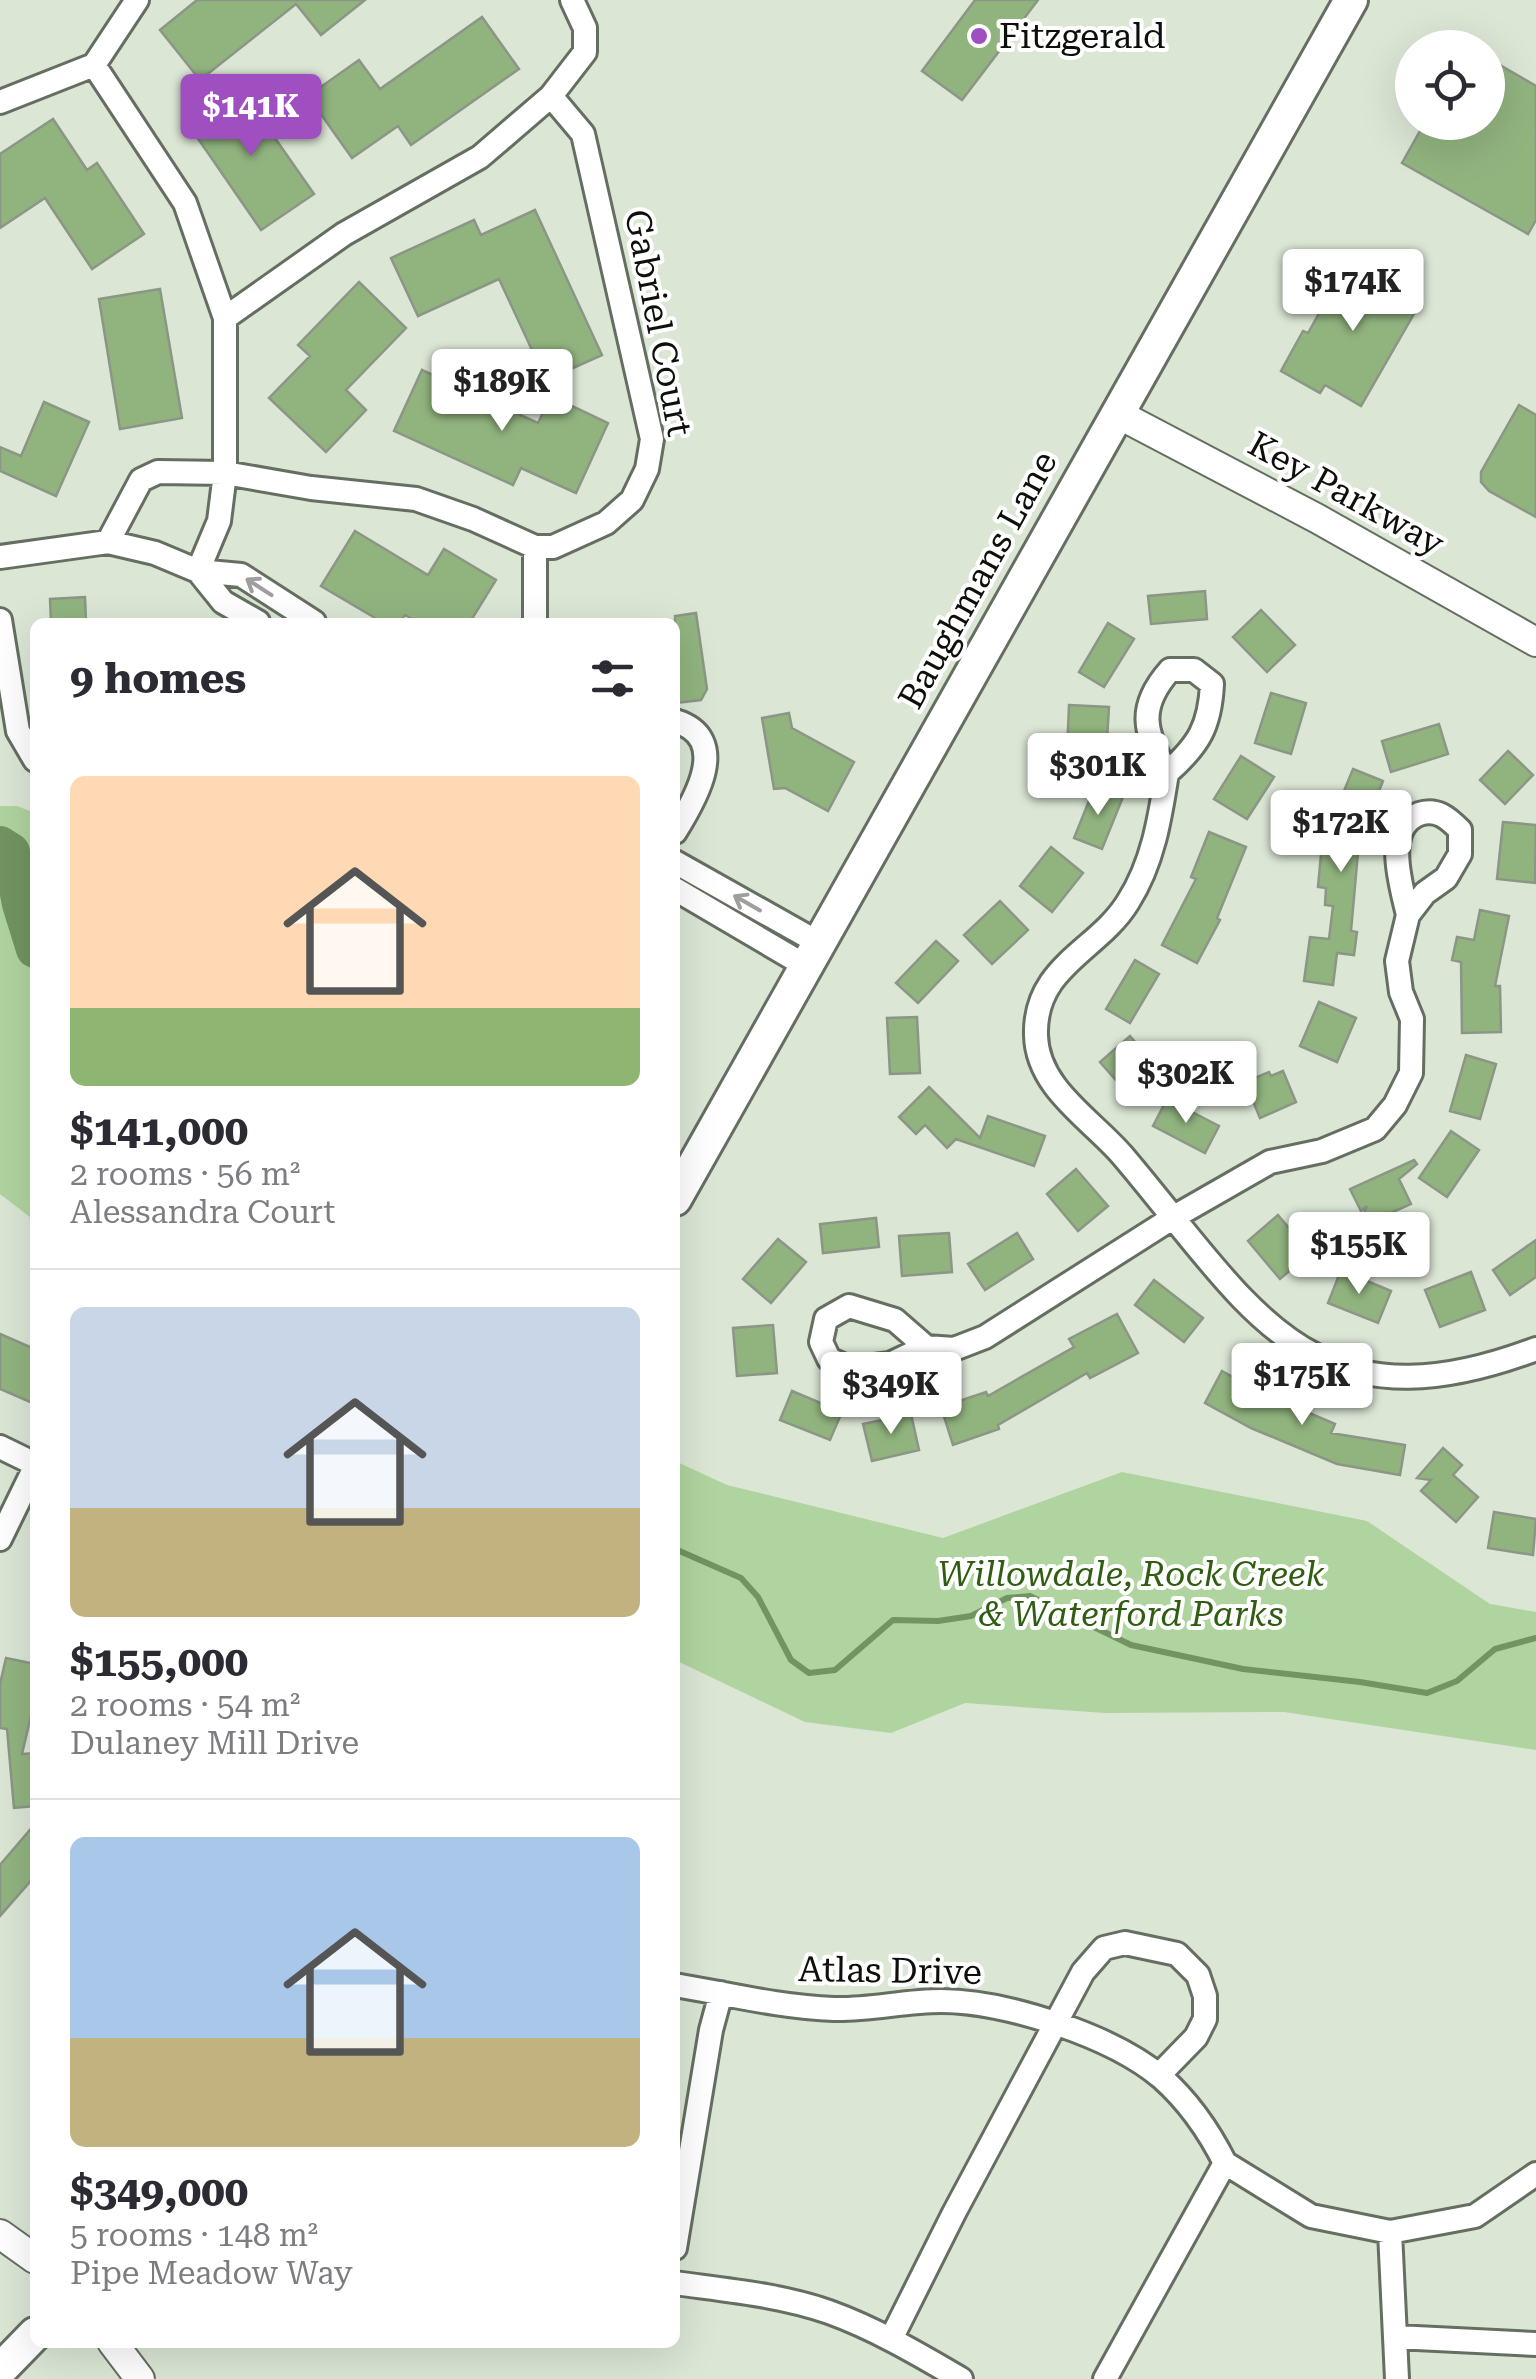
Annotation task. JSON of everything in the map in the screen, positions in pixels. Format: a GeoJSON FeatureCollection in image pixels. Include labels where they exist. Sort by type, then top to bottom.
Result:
{"type":"FeatureCollection","features":[{"type":"Feature","properties":{"kind":"main road","name":"Baughmans Lane"},"geometry":{"type":"LineString","coordinates":[[680,1191],[1352,0]]}},
{"type":"Feature","properties":{"kind":"main road"},"geometry":{"type":"LineString","coordinates":[[0,2370],[30,2339]]}},
{"type":"Feature","properties":{"kind":"street"},"geometry":{"type":"LineString","coordinates":[[0,102],[94,65],[137,0]]}},
{"type":"Feature","properties":{"kind":"street"},"geometry":{"type":"LineString","coordinates":[[226,318],[344,234],[480,156],[551,96],[584,52],[585,28],[572,0]]}},
{"type":"Feature","properties":{"kind":"street"},"geometry":{"type":"LineString","coordinates":[[94,65],[185,203],[226,318],[226,473],[219,521],[198,572]]}},
{"type":"Feature","properties":{"kind":"street","name":"Gabriel Court"},"geometry":{"type":"LineString","coordinates":[[535,547],[570,541],[606,523],[632,500],[648,468],[652,439],[583,134],[551,96]]}},
{"type":"Feature","properties":{"kind":"street","name":"Key Parkway"},"geometry":{"type":"LineString","coordinates":[[1118,414],[1318,518],[1536,642]]}},
{"type":"Feature","properties":{"kind":"street"},"geometry":{"type":"LineString","coordinates":[[108,542],[141,480],[158,472],[226,473],[311,488],[416,499],[473,518],[535,547],[535,618]]}},
{"type":"Feature","properties":{"kind":"street"},"geometry":{"type":"LineString","coordinates":[[0,557],[108,542],[155,553],[198,572],[241,575],[304,618]]}},
{"type":"Feature","properties":{"kind":"street"},"geometry":{"type":"LineString","coordinates":[[198,572],[224,602],[251,618]]}},
{"type":"Feature","properties":{"kind":"street"},"geometry":{"type":"LineString","coordinates":[[0,620],[18,731],[30,751]]}},
{"type":"Feature","properties":{"kind":"street"},"geometry":{"type":"LineString","coordinates":[[680,722],[688,724],[702,744],[707,766],[685,794]]}},
{"type":"Feature","properties":{"kind":"street"},"geometry":{"type":"LineString","coordinates":[[1167,772],[1148,868],[1126,907],[1061,968],[1041,998],[1036,1036],[1044,1070],[1066,1100],[1106,1136],[1228,1287],[1261,1320],[1301,1350],[1340,1367],[1420,1378],[1474,1370],[1536,1349]]}},
{"type":"Feature","properties":{"kind":"street"},"geometry":{"type":"LineString","coordinates":[[680,865],[812,955]]}},
{"type":"Feature","properties":{"kind":"street"},"geometry":{"type":"LineString","coordinates":[[680,891],[812,955]]}},
{"type":"Feature","properties":{"kind":"street"},"geometry":{"type":"LineString","coordinates":[[926,1347],[954,1348],[986,1337],[1174,1217],[1270,1162],[1322,1150],[1375,1129],[1395,1106],[1411,1072],[1412,1019],[1401,992],[1397,961],[1408,915]]}},
{"type":"Feature","properties":{"kind":"street"},"geometry":{"type":"LineString","coordinates":[[0,1447],[30,1463]]}},
{"type":"Feature","properties":{"kind":"street"},"geometry":{"type":"LineString","coordinates":[[0,1540],[30,1477]]}},
{"type":"Feature","properties":{"kind":"street"},"geometry":{"type":"LineString","coordinates":[[892,2339],[954,2213],[1083,1972],[1104,1948],[1124,1943],[1177,1954],[1198,1975],[1206,1996],[1205,2018],[1196,2037],[1159,2075]]}},
{"type":"Feature","properties":{"kind":"street","name":"Atlas Drive"},"geometry":{"type":"LineString","coordinates":[[680,1986],[786,2005],[837,2009],[942,2001],[998,2007],[1057,2023],[1159,2075],[1210,2132],[1225,2164]]}},
{"type":"Feature","properties":{"kind":"street"},"geometry":{"type":"LineString","coordinates":[[680,2218],[711,2030],[721,1993]]}},
{"type":"Feature","properties":{"kind":"street"},"geometry":{"type":"LineString","coordinates":[[1106,2379],[1225,2164],[1311,2216],[1390,2232],[1475,2216],[1536,2174]]}},
{"type":"Feature","properties":{"kind":"street"},"geometry":{"type":"LineString","coordinates":[[1390,2232],[1397,2379]]}},
{"type":"Feature","properties":{"kind":"street"},"geometry":{"type":"LineString","coordinates":[[0,2234],[30,2255]]}},
{"type":"Feature","properties":{"kind":"street"},"geometry":{"type":"LineString","coordinates":[[680,2284],[826,2311],[892,2339],[962,2379]]}},
{"type":"Feature","properties":{"kind":"street"},"geometry":{"type":"LineString","coordinates":[[1396,2337],[1536,2344]]}},
{"type":"Feature","properties":{"kind":"street"},"geometry":{"type":"LineString","coordinates":[[117,2348],[140,2379]]}},
{"type":"Feature","properties":{"kind":"green space"},"geometry":{"type":"Polygon","coordinates":[[[0,806],[17,806],[30,811],[30,1217],[0,1194],[0,806]]]}},
{"type":"Feature","properties":{"kind":"green space","name":"Willowdale, Rock Creek & Waterford Parks"},"geometry":{"type":"Polygon","coordinates":[[[680,1463],[727,1485],[943,1538],[1122,1472],[1367,1521],[1490,1604],[1536,1612],[1536,1750],[1284,1712],[1105,1713],[965,1703],[891,1733],[805,1722],[680,1662],[680,1463]]]}},
{"type":"Feature","properties":{"kind":"building"},"geometry":{"type":"Polygon","coordinates":[[[197,0],[365,0],[321,35],[296,4],[200,80],[160,30],[197,0]]]}},
{"type":"Feature","properties":{"kind":"building","name":"Fitzgerald"},"geometry":{"type":"Polygon","coordinates":[[[975,0],[1038,0],[962,100],[922,71],[975,0]]]}},
{"type":"Feature","properties":{"kind":"building"},"geometry":{"type":"Polygon","coordinates":[[[482,17],[519,69],[411,145],[398,126],[352,158],[308,96],[359,60],[380,89],[482,17]]]}},
{"type":"Feature","properties":{"kind":"building"},"geometry":{"type":"Polygon","coordinates":[[[1505,68],[1536,86],[1536,220],[1528,234],[1402,163],[1415,140],[1505,140],[1505,68]]]}},
{"type":"Feature","properties":{"kind":"building"},"geometry":{"type":"Polygon","coordinates":[[[240,88],[314,194],[261,230],[188,124],[240,88]]]}},
{"type":"Feature","properties":{"kind":"building"},"geometry":{"type":"Polygon","coordinates":[[[53,119],[87,170],[97,163],[144,234],[92,269],[45,198],[0,228],[0,154],[53,119]]]}},
{"type":"Feature","properties":{"kind":"building"},"geometry":{"type":"Polygon","coordinates":[[[535,210],[602,355],[546,380],[499,279],[418,316],[391,258],[474,220],[481,235],[535,210]]]}},
{"type":"Feature","properties":{"kind":"building"},"geometry":{"type":"Polygon","coordinates":[[[1350,258],[1422,300],[1361,406],[1325,385],[1320,393],[1281,371],[1303,331],[1308,333],[1350,258]]]}},
{"type":"Feature","properties":{"kind":"building"},"geometry":{"type":"Polygon","coordinates":[[[359,282],[406,328],[346,390],[366,410],[326,452],[269,398],[310,356],[298,345],[359,282]]]}},
{"type":"Feature","properties":{"kind":"building"},"geometry":{"type":"Polygon","coordinates":[[[160,289],[182,418],[120,429],[99,299],[160,289]]]}},
{"type":"Feature","properties":{"kind":"building"},"geometry":{"type":"Polygon","coordinates":[[[422,370],[538,423],[551,396],[608,423],[576,493],[521,468],[513,485],[394,431],[422,370]]]}},
{"type":"Feature","properties":{"kind":"building"},"geometry":{"type":"Polygon","coordinates":[[[44,402],[89,422],[56,496],[0,471],[0,447],[21,456],[44,402]]]}},
{"type":"Feature","properties":{"kind":"building"},"geometry":{"type":"Polygon","coordinates":[[[1519,405],[1536,415],[1536,517],[1489,491],[1481,482],[1481,472],[1519,405]]]}},
{"type":"Feature","properties":{"kind":"building"},"geometry":{"type":"Polygon","coordinates":[[[355,531],[428,575],[444,549],[496,580],[472,618],[375,618],[321,586],[355,531]]]}},
{"type":"Feature","properties":{"kind":"building"},"geometry":{"type":"Polygon","coordinates":[[[1205,591],[1207,619],[1151,624],[1148,596],[1205,591]]]}},
{"type":"Feature","properties":{"kind":"building"},"geometry":{"type":"Polygon","coordinates":[[[85,597],[86,618],[51,618],[50,599],[85,597]]]}},
{"type":"Feature","properties":{"kind":"building"},"geometry":{"type":"Polygon","coordinates":[[[1261,610],[1295,645],[1267,672],[1233,637],[1261,610]]]}},
{"type":"Feature","properties":{"kind":"building"},"geometry":{"type":"Polygon","coordinates":[[[696,613],[707,689],[701,700],[680,702],[680,618],[675,616],[696,613]]]}},
{"type":"Feature","properties":{"kind":"building"},"geometry":{"type":"Polygon","coordinates":[[[1108,623],[1134,639],[1104,687],[1079,672],[1108,623]]]}},
{"type":"Feature","properties":{"kind":"building"},"geometry":{"type":"Polygon","coordinates":[[[1271,693],[1306,703],[1291,754],[1255,743],[1271,693]]]}},
{"type":"Feature","properties":{"kind":"building"},"geometry":{"type":"Polygon","coordinates":[[[1069,705],[1109,707],[1106,755],[1067,753],[1069,705]]]}},
{"type":"Feature","properties":{"kind":"building"},"geometry":{"type":"Polygon","coordinates":[[[789,713],[792,728],[854,762],[828,811],[785,788],[774,789],[762,718],[789,713]]]}},
{"type":"Feature","properties":{"kind":"building"},"geometry":{"type":"Polygon","coordinates":[[[1439,724],[1448,754],[1391,772],[1382,741],[1439,724]]]}},
{"type":"Feature","properties":{"kind":"building"},"geometry":{"type":"Polygon","coordinates":[[[1508,751],[1533,775],[1505,804],[1480,780],[1508,751]]]}},
{"type":"Feature","properties":{"kind":"building"},"geometry":{"type":"Polygon","coordinates":[[[1241,756],[1274,777],[1247,819],[1214,799],[1241,756]]]}},
{"type":"Feature","properties":{"kind":"building"},"geometry":{"type":"Polygon","coordinates":[[[1353,769],[1383,781],[1359,841],[1351,931],[1357,932],[1354,955],[1337,953],[1333,985],[1304,981],[1310,937],[1329,939],[1333,906],[1325,905],[1326,888],[1318,887],[1322,844],[1353,769]]]}},
{"type":"Feature","properties":{"kind":"building"},"geometry":{"type":"Polygon","coordinates":[[[1095,786],[1123,797],[1102,849],[1074,838],[1095,786]]]}},
{"type":"Feature","properties":{"kind":"building"},"geometry":{"type":"Polygon","coordinates":[[[1503,822],[1536,825],[1535,883],[1497,879],[1503,822]]]}},
{"type":"Feature","properties":{"kind":"building"},"geometry":{"type":"Polygon","coordinates":[[[1209,832],[1246,847],[1217,918],[1220,920],[1197,963],[1162,945],[1196,879],[1191,877],[1209,832]]]}},
{"type":"Feature","properties":{"kind":"building"},"geometry":{"type":"Polygon","coordinates":[[[1051,847],[1083,873],[1052,912],[1020,886],[1051,847]]]}},
{"type":"Feature","properties":{"kind":"building"},"geometry":{"type":"Polygon","coordinates":[[[1000,901],[1028,930],[992,964],[964,935],[1000,901]]]}},
{"type":"Feature","properties":{"kind":"building"},"geometry":{"type":"Polygon","coordinates":[[[1480,910],[1509,916],[1495,986],[1500,986],[1501,1032],[1462,1033],[1461,962],[1452,960],[1457,937],[1474,940],[1480,910]]]}},
{"type":"Feature","properties":{"kind":"building"},"geometry":{"type":"Polygon","coordinates":[[[936,941],[958,961],[918,1003],[896,983],[936,941]]]}},
{"type":"Feature","properties":{"kind":"building"},"geometry":{"type":"Polygon","coordinates":[[[1135,960],[1159,974],[1130,1023],[1106,1009],[1135,960]]]}},
{"type":"Feature","properties":{"kind":"building"},"geometry":{"type":"Polygon","coordinates":[[[1319,1002],[1356,1018],[1337,1062],[1300,1046],[1319,1002]]]}},
{"type":"Feature","properties":{"kind":"building"},"geometry":{"type":"Polygon","coordinates":[[[917,1017],[920,1073],[890,1074],[887,1018],[917,1017]]]}},
{"type":"Feature","properties":{"kind":"building"},"geometry":{"type":"Polygon","coordinates":[[[1130,1036],[1162,1073],[1136,1096],[1130,1096],[1100,1062],[1130,1036]]]}},
{"type":"Feature","properties":{"kind":"building"},"geometry":{"type":"Polygon","coordinates":[[[1466,1055],[1496,1064],[1480,1119],[1450,1111],[1466,1055]]]}},
{"type":"Feature","properties":{"kind":"building"},"geometry":{"type":"Polygon","coordinates":[[[1283,1071],[1296,1102],[1260,1118],[1245,1082],[1283,1071]]]}},
{"type":"Feature","properties":{"kind":"building"},"geometry":{"type":"Polygon","coordinates":[[[929,1087],[980,1138],[988,1116],[1045,1136],[1034,1166],[956,1139],[947,1148],[925,1125],[916,1134],[899,1117],[929,1087]]]}},
{"type":"Feature","properties":{"kind":"building"},"geometry":{"type":"Polygon","coordinates":[[[1167,1099],[1219,1126],[1205,1153],[1153,1126],[1167,1099]]]}},
{"type":"Feature","properties":{"kind":"building"},"geometry":{"type":"Polygon","coordinates":[[[1451,1131],[1479,1150],[1447,1197],[1419,1178],[1451,1131]]]}},
{"type":"Feature","properties":{"kind":"building"},"geometry":{"type":"Polygon","coordinates":[[[1414,1160],[1417,1164],[1399,1179],[1411,1204],[1358,1228],[1367,1206],[1361,1211],[1350,1189],[1414,1160]]]}},
{"type":"Feature","properties":{"kind":"building"},"geometry":{"type":"Polygon","coordinates":[[[1076,1169],[1108,1206],[1078,1231],[1047,1194],[1076,1169]]]}},
{"type":"Feature","properties":{"kind":"building"},"geometry":{"type":"Polygon","coordinates":[[[1278,1215],[1310,1253],[1280,1279],[1248,1241],[1278,1215]]]}},
{"type":"Feature","properties":{"kind":"building"},"geometry":{"type":"Polygon","coordinates":[[[876,1218],[879,1247],[823,1253],[820,1224],[876,1218]]]}},
{"type":"Feature","properties":{"kind":"building"},"geometry":{"type":"Polygon","coordinates":[[[949,1233],[952,1272],[902,1276],[899,1236],[949,1233]]]}},
{"type":"Feature","properties":{"kind":"building"},"geometry":{"type":"Polygon","coordinates":[[[1017,1233],[1033,1259],[985,1290],[968,1264],[1017,1233]]]}},
{"type":"Feature","properties":{"kind":"building"},"geometry":{"type":"Polygon","coordinates":[[[778,1239],[806,1262],[771,1303],[743,1279],[778,1239]]]}},
{"type":"Feature","properties":{"kind":"building"},"geometry":{"type":"Polygon","coordinates":[[[1536,1240],[1536,1277],[1510,1295],[1493,1270],[1536,1240]]]}},
{"type":"Feature","properties":{"kind":"building"},"geometry":{"type":"Polygon","coordinates":[[[1341,1270],[1391,1291],[1378,1323],[1328,1303],[1341,1270]]]}},
{"type":"Feature","properties":{"kind":"building"},"geometry":{"type":"Polygon","coordinates":[[[1471,1272],[1485,1310],[1440,1327],[1425,1290],[1471,1272]]]}},
{"type":"Feature","properties":{"kind":"building"},"geometry":{"type":"Polygon","coordinates":[[[1154,1280],[1203,1318],[1184,1342],[1135,1305],[1154,1280]]]}},
{"type":"Feature","properties":{"kind":"building"},"geometry":{"type":"Polygon","coordinates":[[[1117,1314],[1138,1353],[1090,1378],[1087,1373],[998,1425],[999,1429],[953,1445],[941,1407],[986,1392],[988,1396],[1074,1347],[1069,1339],[1117,1314]]]}},
{"type":"Feature","properties":{"kind":"building"},"geometry":{"type":"Polygon","coordinates":[[[773,1325],[777,1373],[737,1376],[733,1328],[773,1325]]]}},
{"type":"Feature","properties":{"kind":"building"},"geometry":{"type":"Polygon","coordinates":[[[0,1334],[30,1347],[30,1402],[0,1389],[0,1334]]]}},
{"type":"Feature","properties":{"kind":"building"},"geometry":{"type":"Polygon","coordinates":[[[1222,1371],[1285,1406],[1286,1403],[1335,1424],[1331,1433],[1405,1445],[1400,1475],[1337,1464],[1251,1428],[1205,1403],[1222,1371]]]}},
{"type":"Feature","properties":{"kind":"building"},"geometry":{"type":"Polygon","coordinates":[[[792,1391],[842,1412],[830,1440],[780,1420],[792,1391]]]}},
{"type":"Feature","properties":{"kind":"building"},"geometry":{"type":"Polygon","coordinates":[[[911,1414],[919,1450],[872,1461],[863,1424],[911,1414]]]}},
{"type":"Feature","properties":{"kind":"building"},"geometry":{"type":"Polygon","coordinates":[[[1443,1448],[1462,1465],[1453,1475],[1478,1497],[1456,1522],[1421,1491],[1431,1480],[1417,1478],[1443,1448]]]}},
{"type":"Feature","properties":{"kind":"building"},"geometry":{"type":"Polygon","coordinates":[[[1494,1512],[1536,1519],[1533,1555],[1488,1548],[1494,1512]]]}},
{"type":"Feature","properties":{"kind":"building"},"geometry":{"type":"Polygon","coordinates":[[[6,1658],[30,1663],[30,1720],[22,1754],[30,1753],[30,1806],[14,1808],[7,1729],[0,1728],[0,1684],[6,1658]]]}},
{"type":"Feature","properties":{"kind":"building"},"geometry":{"type":"Polygon","coordinates":[[[30,1830],[30,1882],[0,1916],[0,1865],[30,1830]]]}},
{"type":"Feature","properties":{"kind":"waterway"},"geometry":{"type":"LineString","coordinates":[[0,845],[11,852],[30,933]]}},
{"type":"Feature","properties":{"kind":"waterway"},"geometry":{"type":"LineString","coordinates":[[680,1551],[741,1578],[758,1597],[791,1660],[809,1673],[835,1670],[893,1620],[938,1621],[971,1616],[1007,1598],[1030,1596],[1131,1645],[1243,1669],[1427,1693],[1457,1681],[1495,1649],[1536,1638]]}},
{"type":"Feature","properties":{"kind":"place","name":"Fitzgerald"},"geometry":{"type":"Point","coordinates":[979,36]}}]}
